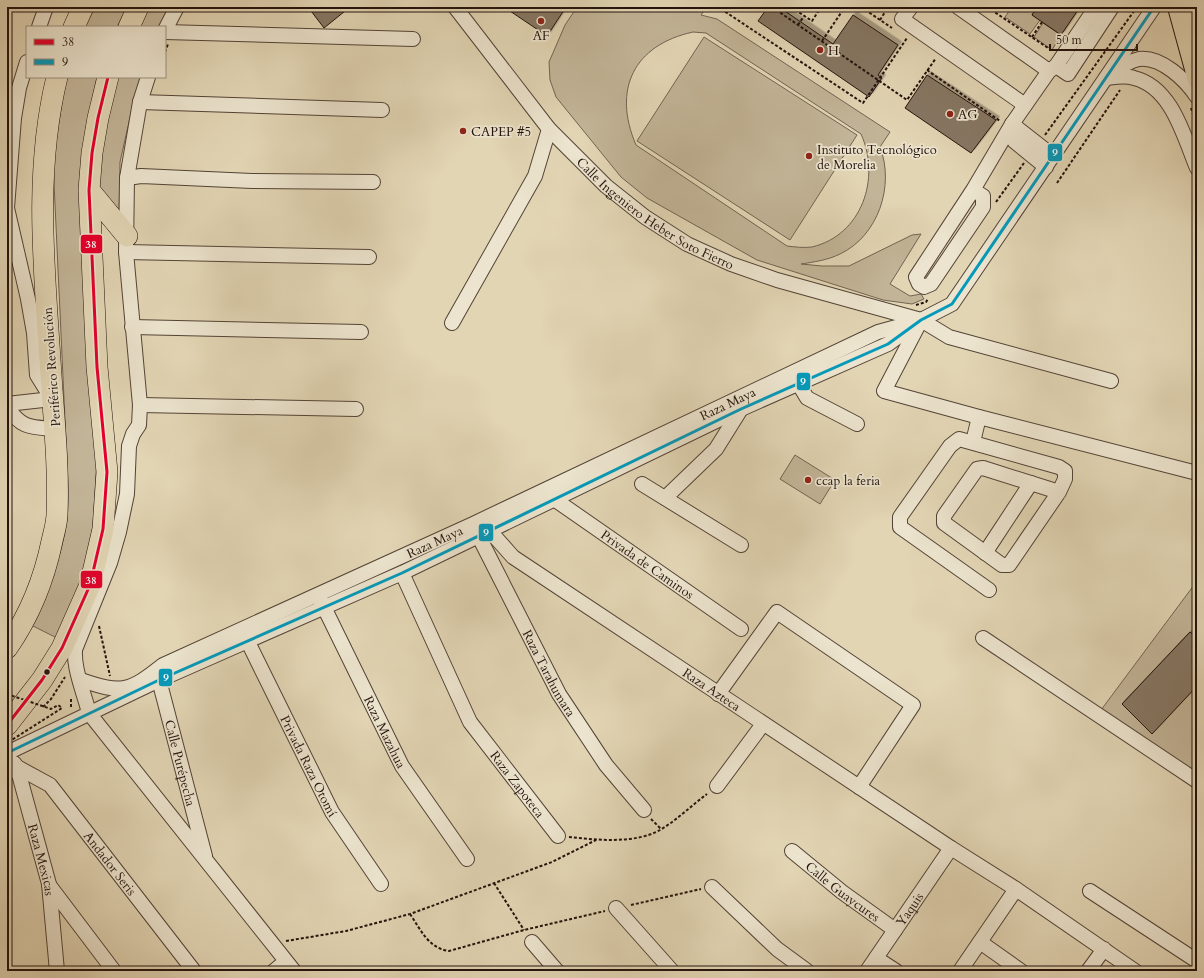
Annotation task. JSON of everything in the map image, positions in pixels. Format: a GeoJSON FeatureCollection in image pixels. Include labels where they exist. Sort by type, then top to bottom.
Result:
{"type":"FeatureCollection","features":[{"type":"Feature","properties":{"kind":"highway"},"geometry":{"type":"LineString","coordinates":[[74,26],[84,7]]}},
{"type":"Feature","properties":{"kind":"highway"},"geometry":{"type":"LineString","coordinates":[[129,26],[138,7]]}},
{"type":"Feature","properties":{"kind":"highway"},"geometry":{"type":"LineString","coordinates":[[1191,7],[1197,30]]}},
{"type":"Feature","properties":{"kind":"highway","name":"Periférico Revolución"},"geometry":{"type":"LineString","coordinates":[[7,648],[30,612],[47,565],[57,515],[55,429],[52,399],[42,181],[49,109],[57,78]]}},
{"type":"Feature","properties":{"kind":"highway"},"geometry":{"type":"LineString","coordinates":[[7,725],[42,680],[62,648],[90,585],[103,529],[107,472],[97,367],[89,190],[95,132],[108,78]]}},
{"type":"Feature","properties":{"kind":"highway"},"geometry":{"type":"LineString","coordinates":[[89,190],[126,244]]}},
{"type":"Feature","properties":{"kind":"main road"},"geometry":{"type":"LineString","coordinates":[[1178,7],[1197,80]]}},
{"type":"Feature","properties":{"kind":"street"},"geometry":{"type":"LineString","coordinates":[[39,26],[46,7]]}},
{"type":"Feature","properties":{"kind":"street"},"geometry":{"type":"LineString","coordinates":[[177,7],[166,34],[413,39]]}},
{"type":"Feature","properties":{"kind":"street","name":"Calle Ingeniero Heber Soto Fierro"},"geometry":{"type":"LineString","coordinates":[[455,7],[549,129],[606,186],[645,217],[687,244],[731,264],[777,280],[921,320],[949,337],[1111,381]]}},
{"type":"Feature","properties":{"kind":"street"},"geometry":{"type":"LineString","coordinates":[[911,7],[902,19],[1025,105]]}},
{"type":"Feature","properties":{"kind":"street"},"geometry":{"type":"LineString","coordinates":[[958,7],[1052,69],[1068,74],[1112,7]]}},
{"type":"Feature","properties":{"kind":"street"},"geometry":{"type":"LineString","coordinates":[[973,190],[983,196],[983,207],[931,284],[924,287],[919,284],[916,277],[973,190],[1006,122],[1025,105],[1096,7]]}},
{"type":"Feature","properties":{"kind":"street","name":"Raza Maya"},"geometry":{"type":"LineString","coordinates":[[7,748],[89,713],[158,680],[248,642],[321,601],[481,527],[739,404],[798,383],[888,344],[921,320],[952,304],[1154,7]]}},
{"type":"Feature","properties":{"kind":"street","name":"Raza Maya"},"geometry":{"type":"LineString","coordinates":[[1106,78],[1130,62],[1138,59],[1149,59],[1166,66],[1184,81],[1197,97]]}},
{"type":"Feature","properties":{"kind":"street"},"geometry":{"type":"LineString","coordinates":[[7,404],[52,399],[37,375],[34,333],[28,299],[7,208],[14,118],[19,88],[26,65]]}},
{"type":"Feature","properties":{"kind":"street"},"geometry":{"type":"LineString","coordinates":[[1106,78],[1132,77],[1144,81],[1155,88],[1173,111],[1197,168]]}},
{"type":"Feature","properties":{"kind":"street"},"geometry":{"type":"LineString","coordinates":[[74,652],[110,563],[119,532],[126,494],[129,446],[133,434],[139,425],[140,405],[132,327],[126,244],[127,178],[140,102],[148,78]]}},
{"type":"Feature","properties":{"kind":"street"},"geometry":{"type":"LineString","coordinates":[[140,102],[382,110]]}},
{"type":"Feature","properties":{"kind":"street"},"geometry":{"type":"LineString","coordinates":[[1006,122],[1050,162]]}},
{"type":"Feature","properties":{"kind":"street"},"geometry":{"type":"LineString","coordinates":[[452,323],[535,176],[549,129]]}},
{"type":"Feature","properties":{"kind":"street"},"geometry":{"type":"LineString","coordinates":[[127,178],[141,176],[252,181],[373,182]]}},
{"type":"Feature","properties":{"kind":"street"},"geometry":{"type":"LineString","coordinates":[[126,244],[369,257]]}},
{"type":"Feature","properties":{"kind":"street"},"geometry":{"type":"LineString","coordinates":[[921,320],[884,391],[1197,473]]}},
{"type":"Feature","properties":{"kind":"street","name":"Raza Maya"},"geometry":{"type":"LineString","coordinates":[[81,680],[116,690],[129,688],[142,682],[163,665],[321,601],[402,572],[481,527],[554,499],[878,332],[921,320]]}},
{"type":"Feature","properties":{"kind":"street"},"geometry":{"type":"LineString","coordinates":[[132,327],[361,332]]}},
{"type":"Feature","properties":{"kind":"street"},"geometry":{"type":"LineString","coordinates":[[798,383],[806,398],[857,424]]}},
{"type":"Feature","properties":{"kind":"street"},"geometry":{"type":"LineString","coordinates":[[665,498],[716,449],[739,404]]}},
{"type":"Feature","properties":{"kind":"street"},"geometry":{"type":"LineString","coordinates":[[140,405],[356,409]]}},
{"type":"Feature","properties":{"kind":"street"},"geometry":{"type":"LineString","coordinates":[[7,407],[16,420],[29,427],[55,429]]}},
{"type":"Feature","properties":{"kind":"street"},"geometry":{"type":"LineString","coordinates":[[973,442],[979,417]]}},
{"type":"Feature","properties":{"kind":"street"},"geometry":{"type":"LineString","coordinates":[[989,590],[900,527],[900,517],[950,446],[959,439],[973,442],[1059,467],[1065,471],[1065,480],[1059,492],[1009,565],[1002,565],[944,523],[944,516],[977,469],[983,468],[1059,492]]}},
{"type":"Feature","properties":{"kind":"street"},"geometry":{"type":"LineString","coordinates":[[985,553],[1031,483]]}},
{"type":"Feature","properties":{"kind":"street"},"geometry":{"type":"LineString","coordinates":[[642,484],[741,546]]}},
{"type":"Feature","properties":{"kind":"street","name":"Privada de Caminos"},"geometry":{"type":"LineString","coordinates":[[554,499],[741,629]]}},
{"type":"Feature","properties":{"kind":"street","name":"Raza Azteca"},"geometry":{"type":"LineString","coordinates":[[481,527],[513,557],[763,724],[1016,889],[1135,971]]}},
{"type":"Feature","properties":{"kind":"street","name":"Raza Tarahumara"},"geometry":{"type":"LineString","coordinates":[[481,527],[559,694],[606,764],[644,810]]}},
{"type":"Feature","properties":{"kind":"street","name":"Raza Zapoteca"},"geometry":{"type":"LineString","coordinates":[[402,572],[470,722],[558,836]]}},
{"type":"Feature","properties":{"kind":"street"},"geometry":{"type":"LineString","coordinates":[[89,713],[81,680],[75,666],[74,652],[90,585]]}},
{"type":"Feature","properties":{"kind":"street","name":"Raza Mazahua"},"geometry":{"type":"LineString","coordinates":[[321,601],[402,766],[467,859]]}},
{"type":"Feature","properties":{"kind":"street"},"geometry":{"type":"LineString","coordinates":[[718,694],[777,612],[914,705],[859,787]]}},
{"type":"Feature","properties":{"kind":"street"},"geometry":{"type":"LineString","coordinates":[[983,638],[1197,781]]}},
{"type":"Feature","properties":{"kind":"street","name":"Privada Raza Otomí"},"geometry":{"type":"LineString","coordinates":[[248,642],[332,812],[381,884]]}},
{"type":"Feature","properties":{"kind":"street"},"geometry":{"type":"LineString","coordinates":[[158,680],[163,665]]}},
{"type":"Feature","properties":{"kind":"street","name":"Calle Purépecha"},"geometry":{"type":"LineString","coordinates":[[158,680],[207,861]]}},
{"type":"Feature","properties":{"kind":"street","name":"Calle Purépecha"},"geometry":{"type":"LineString","coordinates":[[89,713],[290,966]]}},
{"type":"Feature","properties":{"kind":"street"},"geometry":{"type":"LineString","coordinates":[[718,786],[763,724]]}},
{"type":"Feature","properties":{"kind":"street","name":"Raza Mexicas"},"geometry":{"type":"LineString","coordinates":[[7,748],[12,770],[49,884],[57,971]]}},
{"type":"Feature","properties":{"kind":"street","name":"Andador Seris"},"geometry":{"type":"LineString","coordinates":[[12,770],[50,784],[194,971]]}},
{"type":"Feature","properties":{"kind":"street","name":"Yaquis"},"geometry":{"type":"LineString","coordinates":[[867,971],[951,848]]}},
{"type":"Feature","properties":{"kind":"street","name":"Calle Guaycures"},"geometry":{"type":"LineString","coordinates":[[792,850],[842,892],[895,930]]}},
{"type":"Feature","properties":{"kind":"street"},"geometry":{"type":"LineString","coordinates":[[49,884],[114,971]]}},
{"type":"Feature","properties":{"kind":"street"},"geometry":{"type":"LineString","coordinates":[[712,887],[777,949],[807,971]]}},
{"type":"Feature","properties":{"kind":"street"},"geometry":{"type":"LineString","coordinates":[[960,971],[1016,889]]}},
{"type":"Feature","properties":{"kind":"street"},"geometry":{"type":"LineString","coordinates":[[1090,891],[1197,961]]}},
{"type":"Feature","properties":{"kind":"street"},"geometry":{"type":"LineString","coordinates":[[616,908],[672,971]]}},
{"type":"Feature","properties":{"kind":"street"},"geometry":{"type":"LineString","coordinates":[[532,942],[557,971]]}},
{"type":"Feature","properties":{"kind":"street"},"geometry":{"type":"LineString","coordinates":[[980,942],[1021,971]]}},
{"type":"Feature","properties":{"kind":"street"},"geometry":{"type":"LineString","coordinates":[[1088,971],[1104,949]]}},
{"type":"Feature","properties":{"kind":"street"},"geometry":{"type":"LineString","coordinates":[[876,958],[896,971]]}},
{"type":"Feature","properties":{"kind":"street"},"geometry":{"type":"LineString","coordinates":[[274,971],[290,966]]}},
{"type":"Feature","properties":{"kind":"path"},"geometry":{"type":"LineString","coordinates":[[772,7],[907,100],[943,48]]}},
{"type":"Feature","properties":{"kind":"path"},"geometry":{"type":"LineString","coordinates":[[791,7],[812,21],[820,7]]}},
{"type":"Feature","properties":{"kind":"path"},"geometry":{"type":"LineString","coordinates":[[822,41],[845,7]]}},
{"type":"Feature","properties":{"kind":"path"},"geometry":{"type":"LineString","coordinates":[[861,7],[880,20],[888,7]]}},
{"type":"Feature","properties":{"kind":"path"},"geometry":{"type":"LineString","coordinates":[[988,7],[1051,50]]}},
{"type":"Feature","properties":{"kind":"path"},"geometry":{"type":"LineString","coordinates":[[1042,139],[1137,7]]}},
{"type":"Feature","properties":{"kind":"path"},"geometry":{"type":"LineString","coordinates":[[721,9],[862,103],[907,38]]}},
{"type":"Feature","properties":{"kind":"path"},"geometry":{"type":"LineString","coordinates":[[798,25],[804,16]]}},
{"type":"Feature","properties":{"kind":"path"},"geometry":{"type":"LineString","coordinates":[[1032,37],[1042,22]]}},
{"type":"Feature","properties":{"kind":"path"},"geometry":{"type":"LineString","coordinates":[[927,70],[1006,122]]}},
{"type":"Feature","properties":{"kind":"path"},"geometry":{"type":"LineString","coordinates":[[1057,183],[1120,90]]}},
{"type":"Feature","properties":{"kind":"path"},"geometry":{"type":"LineString","coordinates":[[995,204],[1027,159]]}},
{"type":"Feature","properties":{"kind":"path"},"geometry":{"type":"LineString","coordinates":[[910,306],[926,302],[930,295]]}},
{"type":"Feature","properties":{"kind":"path"},"geometry":{"type":"LineString","coordinates":[[99,626],[111,679]]}},
{"type":"Feature","properties":{"kind":"path"},"geometry":{"type":"LineString","coordinates":[[7,694],[51,709],[58,705],[62,708],[7,748]]}},
{"type":"Feature","properties":{"kind":"path"},"geometry":{"type":"LineString","coordinates":[[65,712],[71,708],[70,694]]}},
{"type":"Feature","properties":{"kind":"path"},"geometry":{"type":"LineString","coordinates":[[7,748],[58,715]]}},
{"type":"Feature","properties":{"kind":"path"},"geometry":{"type":"LineString","coordinates":[[558,836],[606,841],[648,835],[661,829],[718,786]]}},
{"type":"Feature","properties":{"kind":"path"},"geometry":{"type":"LineString","coordinates":[[271,943],[346,931],[410,914],[552,862],[596,840]]}},
{"type":"Feature","properties":{"kind":"path"},"geometry":{"type":"LineString","coordinates":[[494,884],[532,942]]}},
{"type":"Feature","properties":{"kind":"path"},"geometry":{"type":"LineString","coordinates":[[410,914],[432,945],[439,950],[449,951],[524,930],[712,887]]}},
{"type":"Feature","properties":{"kind":"shaded area"},"geometry":{"type":"Polygon","coordinates":[[[95,7],[127,7],[118,26],[86,26],[95,7]]]}},
{"type":"Feature","properties":{"kind":"shaded area"},"geometry":{"type":"Polygon","coordinates":[[[146,7],[171,7],[162,26],[136,26],[146,7]]]}},
{"type":"Feature","properties":{"kind":"shaded area"},"geometry":{"type":"Polygon","coordinates":[[[577,7],[707,7],[701,15],[717,19],[890,132],[880,147],[884,162],[884,193],[880,208],[873,223],[853,246],[840,254],[816,262],[801,264],[849,266],[912,235],[921,234],[890,284],[910,296],[921,294],[924,299],[912,304],[883,300],[757,260],[647,198],[621,177],[556,97],[550,80],[549,62],[565,25],[577,7]],[[693,32],[673,38],[656,47],[643,59],[633,72],[628,88],[626,106],[629,125],[636,145],[787,246],[812,247],[829,241],[844,230],[855,218],[863,202],[869,169],[867,151],[861,134],[706,33],[693,32]]]}},
{"type":"Feature","properties":{"kind":"shaded area"},"geometry":{"type":"Polygon","coordinates":[[[1012,7],[1037,7],[1032,15],[1040,20],[1030,34],[1005,17],[1012,7]]]}},
{"type":"Feature","properties":{"kind":"shaded area"},"geometry":{"type":"Polygon","coordinates":[[[1043,23],[1061,35],[1052,50],[1034,37],[1043,23]]]}},
{"type":"Feature","properties":{"kind":"shaded area"},"geometry":{"type":"Polygon","coordinates":[[[704,37],[857,135],[790,240],[637,141],[704,37]]]}},
{"type":"Feature","properties":{"kind":"shaded area"},"geometry":{"type":"Polygon","coordinates":[[[67,78],[97,78],[86,128],[97,459],[93,526],[88,556],[75,599],[59,639],[31,625],[43,600],[58,561],[65,534],[67,516],[68,485],[53,161],[67,78]]]}},
{"type":"Feature","properties":{"kind":"shaded area"},"geometry":{"type":"Polygon","coordinates":[[[116,78],[141,78],[120,162],[119,218],[95,186],[116,78]]]}},
{"type":"Feature","properties":{"kind":"shaded area","name":"ccap la feria"},"geometry":{"type":"Polygon","coordinates":[[[795,455],[835,480],[820,504],[780,479],[795,455]]]}},
{"type":"Feature","properties":{"kind":"shaded area"},"geometry":{"type":"Polygon","coordinates":[[[1197,581],[1197,635],[1195,637],[1190,632],[1122,704],[1152,733],[1197,686],[1197,774],[1101,710],[1197,581]]]}},
{"type":"Feature","properties":{"kind":"building"},"geometry":{"type":"Polygon","coordinates":[[[308,7],[350,7],[324,28],[308,7]]]}},
{"type":"Feature","properties":{"kind":"building","name":"AF"},"geometry":{"type":"Polygon","coordinates":[[[504,7],[566,7],[547,36],[504,7]]]}},
{"type":"Feature","properties":{"kind":"building","name":"H"},"geometry":{"type":"Polygon","coordinates":[[[768,7],[779,7],[833,44],[853,15],[898,45],[878,75],[882,78],[869,97],[758,21],[768,7]]]}},
{"type":"Feature","properties":{"kind":"building"},"geometry":{"type":"Polygon","coordinates":[[[1037,7],[1080,7],[1061,35],[1032,15],[1037,7]]]}},
{"type":"Feature","properties":{"kind":"building","name":"AG"},"geometry":{"type":"Polygon","coordinates":[[[927,75],[996,120],[971,153],[905,108],[927,75]]]}},
{"type":"Feature","properties":{"kind":"building"},"geometry":{"type":"Polygon","coordinates":[[[1190,632],[1197,638],[1197,686],[1152,734],[1122,704],[1190,632]]]}},
{"type":"Feature","properties":{"kind":"transit line","name":"9"},"geometry":{"type":"LineString","coordinates":[[7,753],[159,680],[402,573],[741,409],[888,344],[921,320],[952,304],[1154,7]]}},
{"type":"Feature","properties":{"kind":"transit line","name":"38"},"geometry":{"type":"LineString","coordinates":[[7,725],[42,680],[62,648],[90,585],[103,529],[107,472],[97,367],[89,190],[92,153],[98,118],[108,78]]}},
{"type":"Feature","properties":{"kind":"place","name":"AF"},"geometry":{"type":"Point","coordinates":[541,21]}},
{"type":"Feature","properties":{"kind":"place","name":"H"},"geometry":{"type":"Point","coordinates":[820,50]}},
{"type":"Feature","properties":{"kind":"place","name":"AG"},"geometry":{"type":"Point","coordinates":[950,114]}},
{"type":"Feature","properties":{"kind":"place","name":"CAPEP #5"},"geometry":{"type":"Point","coordinates":[463,131]}},
{"type":"Feature","properties":{"kind":"place","name":"Instituto Tecnológico de Morelia"},"geometry":{"type":"Point","coordinates":[809,156]}},
{"type":"Feature","properties":{"kind":"place","name":"ccap la feria"},"geometry":{"type":"Point","coordinates":[808,480]}}]}
